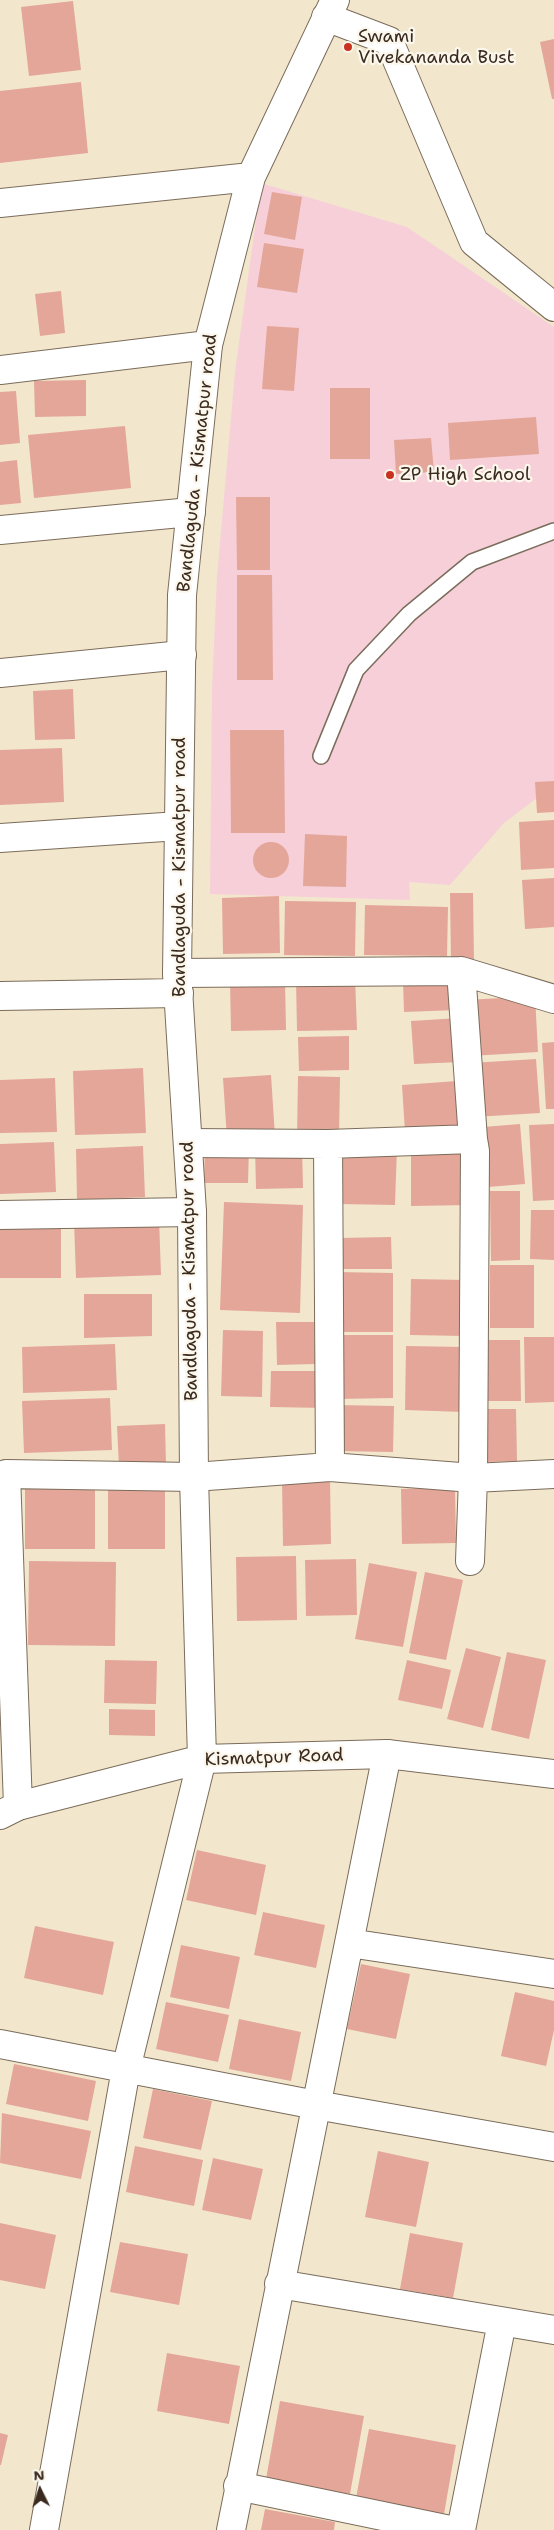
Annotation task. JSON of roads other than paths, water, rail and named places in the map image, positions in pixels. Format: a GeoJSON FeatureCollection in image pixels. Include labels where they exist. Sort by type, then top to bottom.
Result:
{"type":"FeatureCollection","features":[{"type":"Feature","properties":{"kind":"street","name":"Bandlaguda - Kismatpur road"},"geometry":{"type":"LineString","coordinates":[[44,2530],[126,2069],[202,1759],[194,1477],[192,1212],[178,983],[182,595],[208,345],[251,177],[330,8]]}},
{"type":"Feature","properties":{"kind":"street"},"geometry":{"type":"LineString","coordinates":[[330,8],[389,41],[474,242],[554,307]]}},
{"type":"Feature","properties":{"kind":"street"},"geometry":{"type":"LineString","coordinates":[[0,203],[251,177]]}},
{"type":"Feature","properties":{"kind":"street"},"geometry":{"type":"LineString","coordinates":[[0,370],[208,345]]}},
{"type":"Feature","properties":{"kind":"street"},"geometry":{"type":"LineString","coordinates":[[0,530],[191,512]]}},
{"type":"Feature","properties":{"kind":"street"},"geometry":{"type":"LineString","coordinates":[[0,673],[182,656]]}},
{"type":"Feature","properties":{"kind":"street"},"geometry":{"type":"LineString","coordinates":[[0,838],[179,826]]}},
{"type":"Feature","properties":{"kind":"street"},"geometry":{"type":"LineString","coordinates":[[461,971],[475,1151],[473,1478],[470,1562]]}},
{"type":"Feature","properties":{"kind":"street"},"geometry":{"type":"LineString","coordinates":[[0,996],[178,983],[461,971],[554,999]]}},
{"type":"Feature","properties":{"kind":"street"},"geometry":{"type":"LineString","coordinates":[[188,1143],[328,1144],[473,1139]]}},
{"type":"Feature","properties":{"kind":"street"},"geometry":{"type":"LineString","coordinates":[[328,1144],[330,1467]]}},
{"type":"Feature","properties":{"kind":"street"},"geometry":{"type":"LineString","coordinates":[[0,1215],[192,1212]]}},
{"type":"Feature","properties":{"kind":"street"},"geometry":{"type":"LineString","coordinates":[[9,1811],[3,1471],[194,1477],[330,1467],[473,1478],[554,1474]]}},
{"type":"Feature","properties":{"kind":"street"},"geometry":{"type":"LineString","coordinates":[[231,2530],[238,2486],[387,1754]]}},
{"type":"Feature","properties":{"kind":"street","name":"Kismatpur Road"},"geometry":{"type":"LineString","coordinates":[[9,1811],[202,1759],[387,1754],[554,1774]]}},
{"type":"Feature","properties":{"kind":"street"},"geometry":{"type":"LineString","coordinates":[[349,1943],[554,1974]]}},
{"type":"Feature","properties":{"kind":"street"},"geometry":{"type":"LineString","coordinates":[[0,2044],[316,2105],[554,2147]]}},
{"type":"Feature","properties":{"kind":"street"},"geometry":{"type":"LineString","coordinates":[[279,2284],[554,2330]]}},
{"type":"Feature","properties":{"kind":"street"},"geometry":{"type":"LineString","coordinates":[[461,2530],[502,2322]]}},
{"type":"Feature","properties":{"kind":"street"},"geometry":{"type":"LineString","coordinates":[[238,2486],[450,2530]]}},
{"type":"Feature","properties":{"kind":"lane"},"geometry":{"type":"LineString","coordinates":[[320,756],[356,670],[409,614],[472,562],[554,531]]}},
{"type":"Feature","properties":{"kind":"place","name":"Swami Vivekananda Bust"},"geometry":{"type":"Point","coordinates":[348,47]}},
{"type":"Feature","properties":{"kind":"place","name":"ZP High School"},"geometry":{"type":"Point","coordinates":[390,475]}}]}
